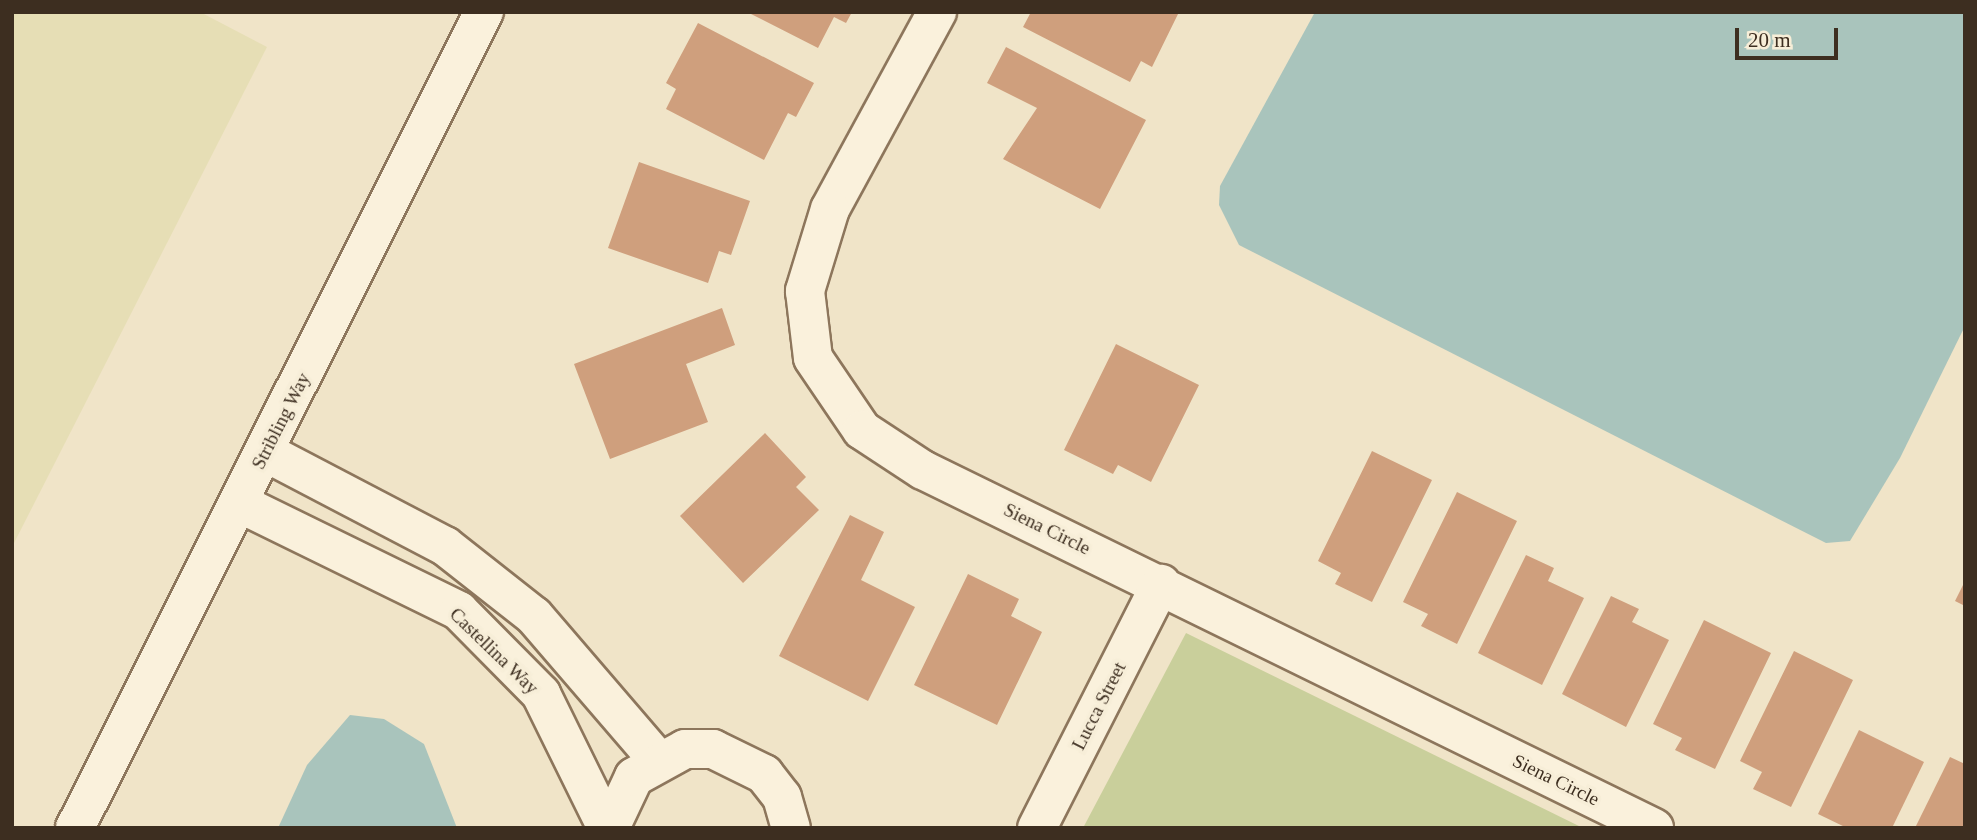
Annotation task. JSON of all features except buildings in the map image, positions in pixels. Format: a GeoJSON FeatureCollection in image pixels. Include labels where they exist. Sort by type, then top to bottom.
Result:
{"type":"FeatureCollection","features":[{"type":"Feature","properties":{"kind":"street","name":"Stribling Way"},"geometry":{"type":"LineString","coordinates":[[75,828],[484,12]]}},
{"type":"Feature","properties":{"kind":"street","name":"Siena Circle"},"geometry":{"type":"LineString","coordinates":[[937,12],[830,209],[805,291],[813,358],[862,430],[923,470],[1161,584],[1654,828]]}},
{"type":"Feature","properties":{"kind":"street"},"geometry":{"type":"LineString","coordinates":[[265,452],[445,546],[534,616],[657,759],[713,748],[740,757],[764,774],[782,797],[791,828]]}},
{"type":"Feature","properties":{"kind":"street","name":"Castellina Way"},"geometry":{"type":"LineString","coordinates":[[239,503],[459,611],[541,694],[609,828]]}},
{"type":"Feature","properties":{"kind":"street","name":"Lucca Street"},"geometry":{"type":"LineString","coordinates":[[1037,828],[1161,584]]}},
{"type":"Feature","properties":{"kind":"street","name":"Castellina Way"},"geometry":{"type":"LineString","coordinates":[[609,828],[634,777],[657,759]]}},
{"type":"Feature","properties":{"kind":"shaded area"},"geometry":{"type":"Polygon","coordinates":[[[12,12],[200,12],[267,47],[12,547],[12,12]]]}},
{"type":"Feature","properties":{"kind":"green space"},"geometry":{"type":"Polygon","coordinates":[[[1186,633],[1583,828],[1083,828],[1186,633]]]}},
{"type":"Feature","properties":{"kind":"water"},"geometry":{"type":"Polygon","coordinates":[[[1315,12],[1965,12],[1965,326],[1900,458],[1850,541],[1826,543],[1239,245],[1219,205],[1220,186],[1315,12]]]}},
{"type":"Feature","properties":{"kind":"water"},"geometry":{"type":"Polygon","coordinates":[[[350,715],[384,719],[424,744],[457,828],[278,828],[307,765],[350,715]]]}}]}
